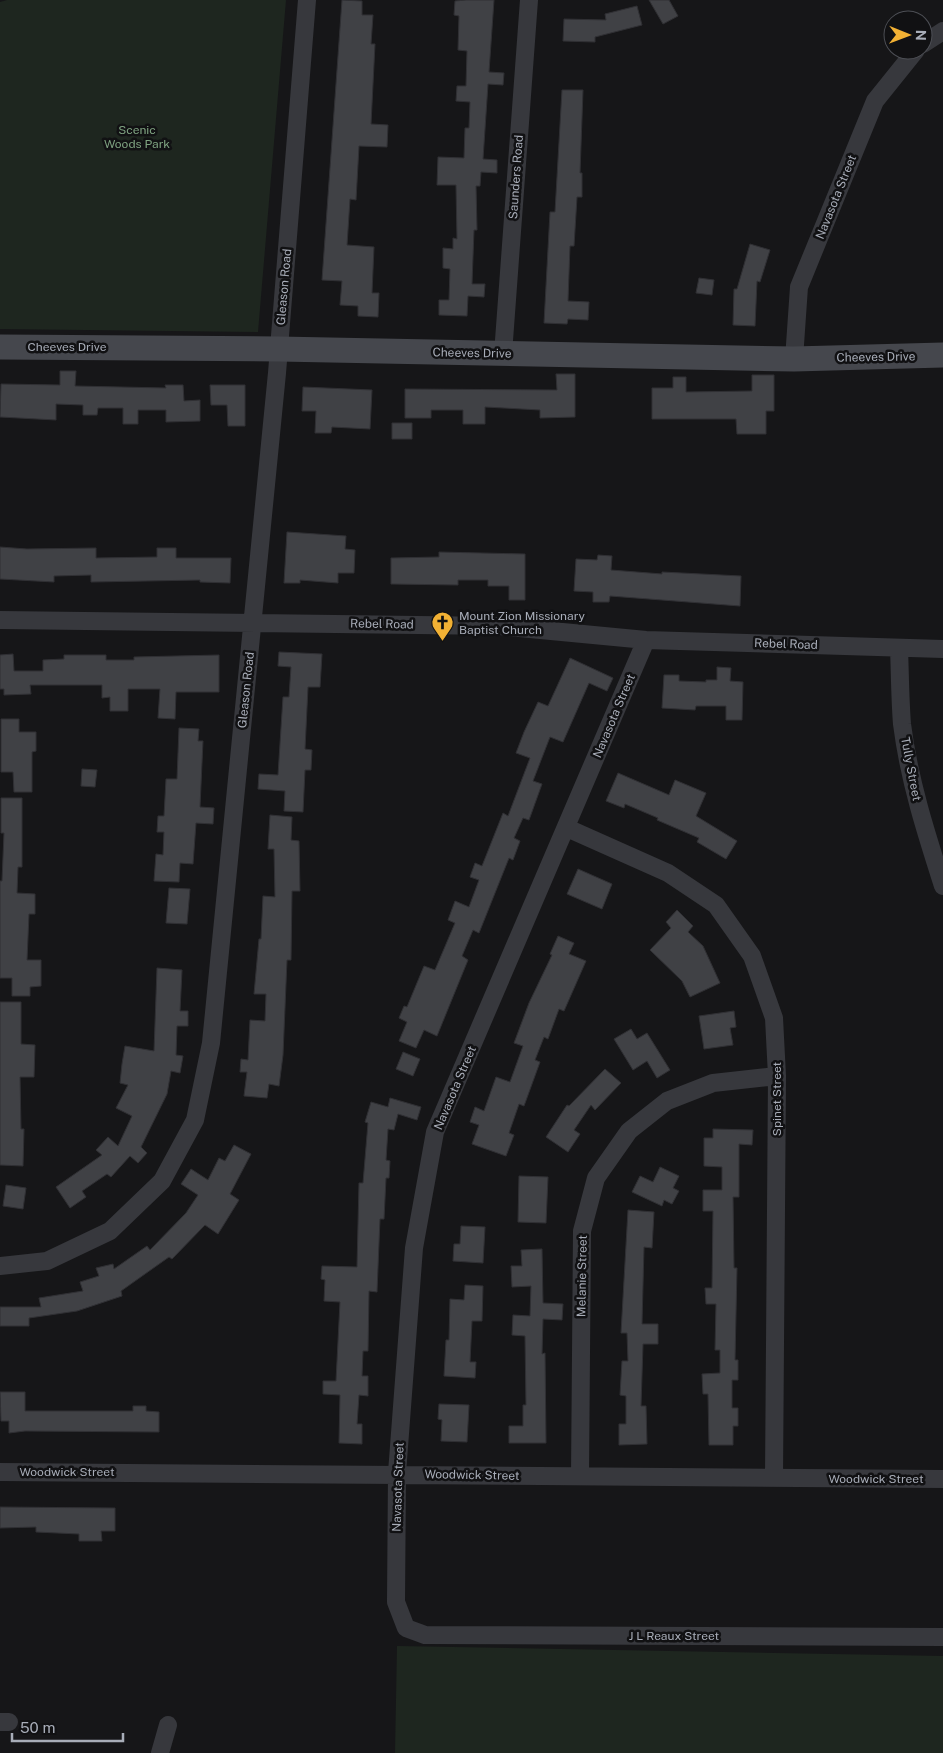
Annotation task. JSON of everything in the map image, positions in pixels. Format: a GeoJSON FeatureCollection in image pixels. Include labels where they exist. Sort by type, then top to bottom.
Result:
{"type":"FeatureCollection","features":[{"type":"Feature","properties":{"kind":"street","name":"Gleason Road"},"geometry":{"type":"LineString","coordinates":[[0,1266],[47,1261],[110,1231],[162,1181],[195,1120],[211,1043],[279,349],[307,0]]}},
{"type":"Feature","properties":{"kind":"street","name":"Saunders Road"},"geometry":{"type":"LineString","coordinates":[[503,354],[530,0]]}},
{"type":"Feature","properties":{"kind":"street","name":"Navasota Street"},"geometry":{"type":"LineString","coordinates":[[794,359],[799,287],[875,101],[908,60]]}},
{"type":"Feature","properties":{"kind":"street","name":"Cheeves Drive"},"geometry":{"type":"LineString","coordinates":[[0,347],[279,349],[794,359],[943,356]]}},
{"type":"Feature","properties":{"kind":"street","name":"Rebel Road"},"geometry":{"type":"LineString","coordinates":[[0,620],[499,626],[646,640],[943,649]]}},
{"type":"Feature","properties":{"kind":"street","name":"Navasota Street"},"geometry":{"type":"LineString","coordinates":[[406,1628],[396,1602],[397,1474],[414,1248],[436,1132],[646,640]]}},
{"type":"Feature","properties":{"kind":"street","name":"Tully Street"},"geometry":{"type":"LineString","coordinates":[[899,648],[902,723],[911,775],[924,828],[943,886]]}},
{"type":"Feature","properties":{"kind":"street","name":"Spinet Street"},"geometry":{"type":"LineString","coordinates":[[567,828],[668,873],[716,905],[752,956],[774,1018],[777,1076],[774,1478]]}},
{"type":"Feature","properties":{"kind":"street","name":"Melanie Street"},"geometry":{"type":"LineString","coordinates":[[580,1476],[582,1231],[596,1178],[629,1131],[667,1101],[713,1083],[777,1076]]}},
{"type":"Feature","properties":{"kind":"street","name":"Woodwick Street"},"geometry":{"type":"LineString","coordinates":[[0,1472],[943,1479]]}},
{"type":"Feature","properties":{"kind":"street","name":"J L Reaux Street"},"geometry":{"type":"LineString","coordinates":[[406,1628],[425,1635],[943,1637]]}},
{"type":"Feature","properties":{"kind":"street"},"geometry":{"type":"LineString","coordinates":[[160,1753],[168,1725]]}},
{"type":"Feature","properties":{"kind":"green space","name":"Scenic Woods Park"},"geometry":{"type":"Polygon","coordinates":[[[7,0],[286,0],[258,332],[0,329],[0,2],[7,0]]]}},
{"type":"Feature","properties":{"kind":"green space"},"geometry":{"type":"Polygon","coordinates":[[[397,1646],[943,1656],[943,1753],[395,1753],[397,1646]]]}},
{"type":"Feature","properties":{"kind":"building"},"geometry":{"type":"Polygon","coordinates":[[[342,0],[362,1],[362,15],[373,15],[371,44],[375,44],[371,124],[388,125],[387,147],[359,146],[356,200],[350,199],[347,245],[374,247],[372,293],[379,293],[378,317],[358,316],[358,306],[340,305],[342,281],[322,280],[342,0]]]}},
{"type":"Feature","properties":{"kind":"building"},"geometry":{"type":"Polygon","coordinates":[[[494,0],[489,72],[504,73],[503,85],[488,84],[483,159],[497,160],[497,173],[481,172],[480,186],[476,186],[477,230],[474,230],[472,284],[485,284],[484,297],[468,296],[467,316],[439,315],[439,300],[449,300],[450,269],[443,268],[443,248],[453,249],[453,238],[457,239],[456,185],[437,185],[438,157],[464,158],[465,128],[469,128],[470,102],[456,101],[457,86],[466,86],[467,51],[458,50],[459,16],[454,15],[455,1],[494,0]]]}},
{"type":"Feature","properties":{"kind":"building"},"geometry":{"type":"Polygon","coordinates":[[[649,0],[669,0],[678,16],[663,24],[649,0]]]}},
{"type":"Feature","properties":{"kind":"building"},"geometry":{"type":"Polygon","coordinates":[[[637,6],[642,25],[595,37],[595,42],[563,41],[564,19],[606,20],[605,14],[637,6]]]}},
{"type":"Feature","properties":{"kind":"building"},"geometry":{"type":"Polygon","coordinates":[[[562,90],[583,90],[580,173],[582,173],[582,197],[577,197],[574,246],[570,246],[568,301],[589,302],[588,320],[568,319],[567,324],[544,323],[550,212],[555,212],[562,90]]]}},
{"type":"Feature","properties":{"kind":"building"},"geometry":{"type":"Polygon","coordinates":[[[750,244],[770,250],[760,282],[757,281],[755,326],[733,325],[734,289],[737,289],[750,244]]]}},
{"type":"Feature","properties":{"kind":"building"},"geometry":{"type":"Polygon","coordinates":[[[699,278],[714,280],[712,295],[696,293],[699,278]]]}},
{"type":"Feature","properties":{"kind":"building"},"geometry":{"type":"Polygon","coordinates":[[[60,371],[76,371],[75,386],[166,388],[165,385],[183,385],[184,401],[200,400],[200,421],[166,422],[166,410],[138,410],[138,424],[123,424],[123,408],[98,408],[97,415],[83,415],[83,405],[56,404],[56,420],[0,417],[1,384],[60,385],[60,371]]]}},
{"type":"Feature","properties":{"kind":"building"},"geometry":{"type":"Polygon","coordinates":[[[556,374],[575,374],[575,417],[540,418],[540,410],[485,407],[485,424],[463,424],[463,410],[431,410],[431,418],[405,418],[405,389],[557,390],[556,374]]]}},
{"type":"Feature","properties":{"kind":"building"},"geometry":{"type":"Polygon","coordinates":[[[752,375],[774,375],[774,411],[766,411],[766,434],[737,434],[736,419],[652,419],[652,388],[673,388],[673,377],[686,377],[686,392],[752,391],[752,375]]]}},
{"type":"Feature","properties":{"kind":"building"},"geometry":{"type":"Polygon","coordinates":[[[210,385],[245,385],[245,426],[228,426],[227,405],[211,405],[210,385]]]}},
{"type":"Feature","properties":{"kind":"building"},"geometry":{"type":"Polygon","coordinates":[[[303,387],[372,390],[370,429],[332,427],[331,433],[315,433],[316,411],[302,411],[303,387]]]}},
{"type":"Feature","properties":{"kind":"building"},"geometry":{"type":"Polygon","coordinates":[[[392,423],[412,423],[412,439],[392,439],[392,423]]]}},
{"type":"Feature","properties":{"kind":"building"},"geometry":{"type":"Polygon","coordinates":[[[287,532],[346,536],[345,549],[355,550],[354,573],[338,573],[338,583],[300,580],[300,583],[284,583],[287,532]]]}},
{"type":"Feature","properties":{"kind":"building"},"geometry":{"type":"Polygon","coordinates":[[[0,547],[27,549],[96,548],[96,558],[157,557],[157,548],[176,548],[176,558],[231,558],[230,583],[200,582],[200,580],[91,582],[91,575],[54,576],[54,582],[0,579],[0,547]]]}},
{"type":"Feature","properties":{"kind":"building"},"geometry":{"type":"Polygon","coordinates":[[[439,552],[525,554],[525,600],[509,600],[509,586],[488,586],[488,580],[458,580],[458,585],[391,584],[391,558],[439,557],[439,552]]]}},
{"type":"Feature","properties":{"kind":"building"},"geometry":{"type":"Polygon","coordinates":[[[598,555],[612,556],[611,570],[662,574],[662,572],[741,576],[740,606],[610,596],[609,602],[593,602],[593,592],[574,591],[576,559],[597,560],[598,555]]]}},
{"type":"Feature","properties":{"kind":"building"},"geometry":{"type":"Polygon","coordinates":[[[279,652],[322,654],[320,687],[308,687],[305,749],[312,750],[311,770],[305,770],[303,812],[284,811],[285,791],[258,789],[259,774],[278,775],[283,697],[289,697],[291,667],[278,666],[279,652]]]}},
{"type":"Feature","properties":{"kind":"building"},"geometry":{"type":"Polygon","coordinates":[[[13,654],[14,671],[43,671],[43,660],[64,659],[64,655],[106,655],[106,660],[134,660],[134,657],[219,655],[219,692],[176,692],[175,719],[158,718],[160,689],[128,689],[128,711],[110,711],[110,697],[102,698],[102,685],[30,685],[31,694],[4,695],[4,689],[0,689],[0,655],[13,654]]]}},
{"type":"Feature","properties":{"kind":"building"},"geometry":{"type":"Polygon","coordinates":[[[570,658],[613,678],[607,691],[589,683],[563,742],[550,737],[533,781],[542,784],[529,820],[523,818],[514,838],[520,841],[513,860],[509,858],[479,933],[473,930],[462,956],[468,960],[437,1036],[424,1030],[416,1048],[399,1041],[407,1022],[399,1018],[404,1006],[407,1007],[424,966],[435,970],[455,923],[448,920],[455,901],[469,907],[479,880],[470,877],[475,863],[482,866],[503,813],[508,816],[530,758],[516,753],[524,732],[538,702],[548,706],[570,658]]]}},
{"type":"Feature","properties":{"kind":"building"},"geometry":{"type":"Polygon","coordinates":[[[717,667],[731,668],[730,681],[743,682],[742,720],[726,720],[726,706],[696,706],[695,710],[662,708],[664,675],[679,675],[679,681],[706,682],[706,680],[717,680],[717,667]]]}},
{"type":"Feature","properties":{"kind":"building"},"geometry":{"type":"Polygon","coordinates":[[[1,719],[19,719],[19,732],[36,732],[36,751],[32,752],[32,792],[14,792],[13,772],[1,772],[1,719]]]}},
{"type":"Feature","properties":{"kind":"building"},"geometry":{"type":"Polygon","coordinates":[[[179,728],[199,729],[198,741],[203,741],[200,807],[214,808],[213,824],[196,823],[193,864],[180,863],[179,882],[154,881],[156,854],[163,855],[164,832],[157,832],[158,816],[164,816],[166,779],[177,779],[179,728]]]}},
{"type":"Feature","properties":{"kind":"building"},"geometry":{"type":"Polygon","coordinates":[[[82,769],[97,770],[95,787],[81,786],[82,769]]]}},
{"type":"Feature","properties":{"kind":"building"},"geometry":{"type":"Polygon","coordinates":[[[618,773],[669,795],[675,780],[706,793],[696,816],[737,841],[726,859],[697,842],[699,838],[657,820],[658,818],[625,804],[624,808],[606,801],[618,773]]]}},
{"type":"Feature","properties":{"kind":"building"},"geometry":{"type":"Polygon","coordinates":[[[1,798],[22,798],[22,867],[18,867],[17,893],[35,894],[35,914],[29,914],[27,960],[41,960],[41,986],[30,987],[30,996],[12,996],[12,978],[0,978],[0,881],[2,881],[4,833],[1,833],[1,798]]]}},
{"type":"Feature","properties":{"kind":"building"},"geometry":{"type":"Polygon","coordinates":[[[270,815],[292,817],[291,840],[299,841],[300,891],[292,891],[291,960],[287,960],[283,1055],[279,1086],[269,1084],[267,1098],[244,1096],[247,1072],[240,1072],[241,1059],[248,1060],[250,1020],[265,1021],[266,994],[254,994],[259,939],[261,939],[263,896],[275,897],[274,849],[268,849],[270,815]]]}},
{"type":"Feature","properties":{"kind":"building"},"geometry":{"type":"Polygon","coordinates":[[[578,869],[612,884],[602,909],[567,894],[578,869]]]}},
{"type":"Feature","properties":{"kind":"building"},"geometry":{"type":"Polygon","coordinates":[[[169,888],[190,889],[187,924],[166,923],[169,888]]]}},
{"type":"Feature","properties":{"kind":"building"},"geometry":{"type":"Polygon","coordinates":[[[677,910],[693,926],[688,932],[703,946],[720,983],[690,997],[682,981],[650,950],[671,928],[666,922],[677,910]]]}},
{"type":"Feature","properties":{"kind":"building"},"geometry":{"type":"Polygon","coordinates":[[[558,936],[574,943],[569,954],[586,961],[564,1011],[559,1009],[548,1039],[544,1037],[535,1060],[540,1062],[524,1106],[519,1104],[509,1133],[514,1135],[506,1156],[472,1144],[479,1125],[470,1122],[475,1107],[484,1111],[496,1077],[510,1082],[523,1046],[514,1043],[529,1003],[552,955],[550,954],[558,936]]]}},
{"type":"Feature","properties":{"kind":"building"},"geometry":{"type":"Polygon","coordinates":[[[157,968],[182,970],[180,1011],[188,1011],[188,1026],[177,1026],[176,1055],[183,1056],[180,1073],[171,1071],[167,1094],[141,1147],[147,1153],[138,1163],[130,1156],[111,1177],[107,1174],[82,1191],[86,1197],[70,1208],[56,1187],[102,1155],[96,1150],[108,1137],[118,1146],[132,1116],[116,1108],[128,1085],[120,1083],[125,1046],[154,1051],[157,968]]]}},
{"type":"Feature","properties":{"kind":"building"},"geometry":{"type":"Polygon","coordinates":[[[0,1002],[21,1002],[21,1044],[35,1045],[34,1077],[20,1077],[21,1129],[24,1129],[23,1166],[0,1165],[0,1002]]]}},
{"type":"Feature","properties":{"kind":"building"},"geometry":{"type":"Polygon","coordinates":[[[734,1011],[736,1027],[730,1028],[733,1045],[704,1049],[699,1016],[734,1011]]]}},
{"type":"Feature","properties":{"kind":"building"},"geometry":{"type":"Polygon","coordinates":[[[631,1029],[637,1039],[647,1033],[670,1070],[657,1078],[647,1061],[633,1070],[614,1039],[631,1029]]]}},
{"type":"Feature","properties":{"kind":"building"},"geometry":{"type":"Polygon","coordinates":[[[403,1052],[420,1059],[413,1076],[396,1069],[403,1052]]]}},
{"type":"Feature","properties":{"kind":"building"},"geometry":{"type":"Polygon","coordinates":[[[605,1069],[621,1083],[595,1110],[591,1105],[574,1130],[580,1134],[568,1152],[546,1137],[567,1105],[569,1106],[605,1069]]]}},
{"type":"Feature","properties":{"kind":"building"},"geometry":{"type":"Polygon","coordinates":[[[390,1098],[421,1107],[417,1120],[398,1114],[394,1130],[388,1129],[386,1160],[390,1161],[389,1178],[386,1178],[384,1219],[380,1219],[377,1292],[369,1291],[368,1351],[363,1351],[362,1376],[368,1376],[368,1396],[359,1395],[357,1424],[362,1424],[362,1444],[339,1443],[340,1395],[323,1394],[323,1381],[336,1381],[340,1302],[324,1301],[325,1280],[321,1279],[322,1266],[357,1267],[359,1183],[363,1183],[368,1123],[365,1122],[371,1102],[388,1107],[390,1098]]]}},
{"type":"Feature","properties":{"kind":"building"},"geometry":{"type":"Polygon","coordinates":[[[713,1129],[753,1130],[752,1145],[739,1144],[739,1197],[733,1197],[734,1268],[737,1268],[735,1360],[738,1360],[738,1380],[732,1380],[732,1408],[738,1408],[738,1426],[733,1426],[733,1445],[709,1445],[708,1394],[703,1394],[702,1374],[720,1373],[720,1350],[715,1350],[716,1304],[706,1304],[705,1288],[712,1288],[713,1211],[703,1211],[703,1190],[722,1190],[722,1167],[704,1166],[704,1138],[713,1138],[713,1129]]]}},
{"type":"Feature","properties":{"kind":"building"},"geometry":{"type":"Polygon","coordinates":[[[234,1145],[251,1154],[230,1194],[239,1200],[218,1234],[205,1225],[172,1259],[169,1257],[121,1291],[122,1296],[77,1311],[29,1318],[29,1326],[0,1326],[0,1307],[41,1307],[39,1298],[83,1291],[80,1282],[99,1276],[96,1268],[113,1264],[114,1269],[147,1246],[150,1250],[186,1213],[198,1195],[181,1184],[191,1169],[208,1180],[219,1158],[225,1161],[234,1145]]]}},
{"type":"Feature","properties":{"kind":"building"},"geometry":{"type":"Polygon","coordinates":[[[660,1167],[679,1176],[673,1188],[679,1191],[672,1204],[664,1200],[662,1206],[632,1192],[640,1176],[653,1182],[660,1167]]]}},
{"type":"Feature","properties":{"kind":"building"},"geometry":{"type":"Polygon","coordinates":[[[519,1176],[548,1177],[546,1223],[518,1222],[519,1176]]]}},
{"type":"Feature","properties":{"kind":"building"},"geometry":{"type":"Polygon","coordinates":[[[6,1185],[26,1188],[23,1209],[3,1206],[6,1185]]]}},
{"type":"Feature","properties":{"kind":"building"},"geometry":{"type":"Polygon","coordinates":[[[628,1210],[654,1212],[652,1248],[644,1247],[642,1324],[658,1324],[658,1344],[643,1344],[641,1406],[646,1406],[647,1444],[619,1445],[619,1424],[626,1424],[626,1396],[620,1395],[622,1361],[628,1361],[627,1333],[621,1333],[628,1210]]]}},
{"type":"Feature","properties":{"kind":"building"},"geometry":{"type":"Polygon","coordinates":[[[461,1226],[485,1227],[483,1263],[453,1261],[454,1244],[460,1244],[461,1226]]]}},
{"type":"Feature","properties":{"kind":"building"},"geometry":{"type":"Polygon","coordinates":[[[542,1249],[543,1303],[563,1304],[562,1320],[543,1319],[542,1354],[545,1353],[546,1443],[509,1443],[509,1426],[523,1426],[523,1405],[526,1405],[525,1336],[512,1335],[513,1315],[530,1316],[531,1286],[512,1287],[511,1266],[522,1266],[521,1250],[542,1249]]]}},
{"type":"Feature","properties":{"kind":"building"},"geometry":{"type":"Polygon","coordinates":[[[465,1285],[483,1286],[482,1321],[472,1321],[470,1362],[476,1362],[475,1378],[444,1376],[446,1340],[449,1340],[450,1299],[464,1300],[465,1285]]]}},
{"type":"Feature","properties":{"kind":"building"},"geometry":{"type":"Polygon","coordinates":[[[0,1392],[25,1392],[25,1411],[133,1411],[133,1406],[146,1406],[146,1411],[159,1412],[159,1432],[25,1431],[9,1433],[9,1421],[1,1421],[0,1392]]]}},
{"type":"Feature","properties":{"kind":"building"},"geometry":{"type":"Polygon","coordinates":[[[439,1404],[469,1405],[467,1442],[441,1441],[442,1420],[438,1419],[439,1404]]]}},
{"type":"Feature","properties":{"kind":"building"},"geometry":{"type":"Polygon","coordinates":[[[0,1507],[115,1508],[115,1531],[101,1531],[102,1541],[79,1541],[79,1534],[36,1532],[36,1527],[0,1528],[0,1507]]]}},
{"type":"Feature","properties":{"kind":"place","name":"Mount Zion Missionary Baptist Church"},"geometry":{"type":"Point","coordinates":[443,642]}}]}
